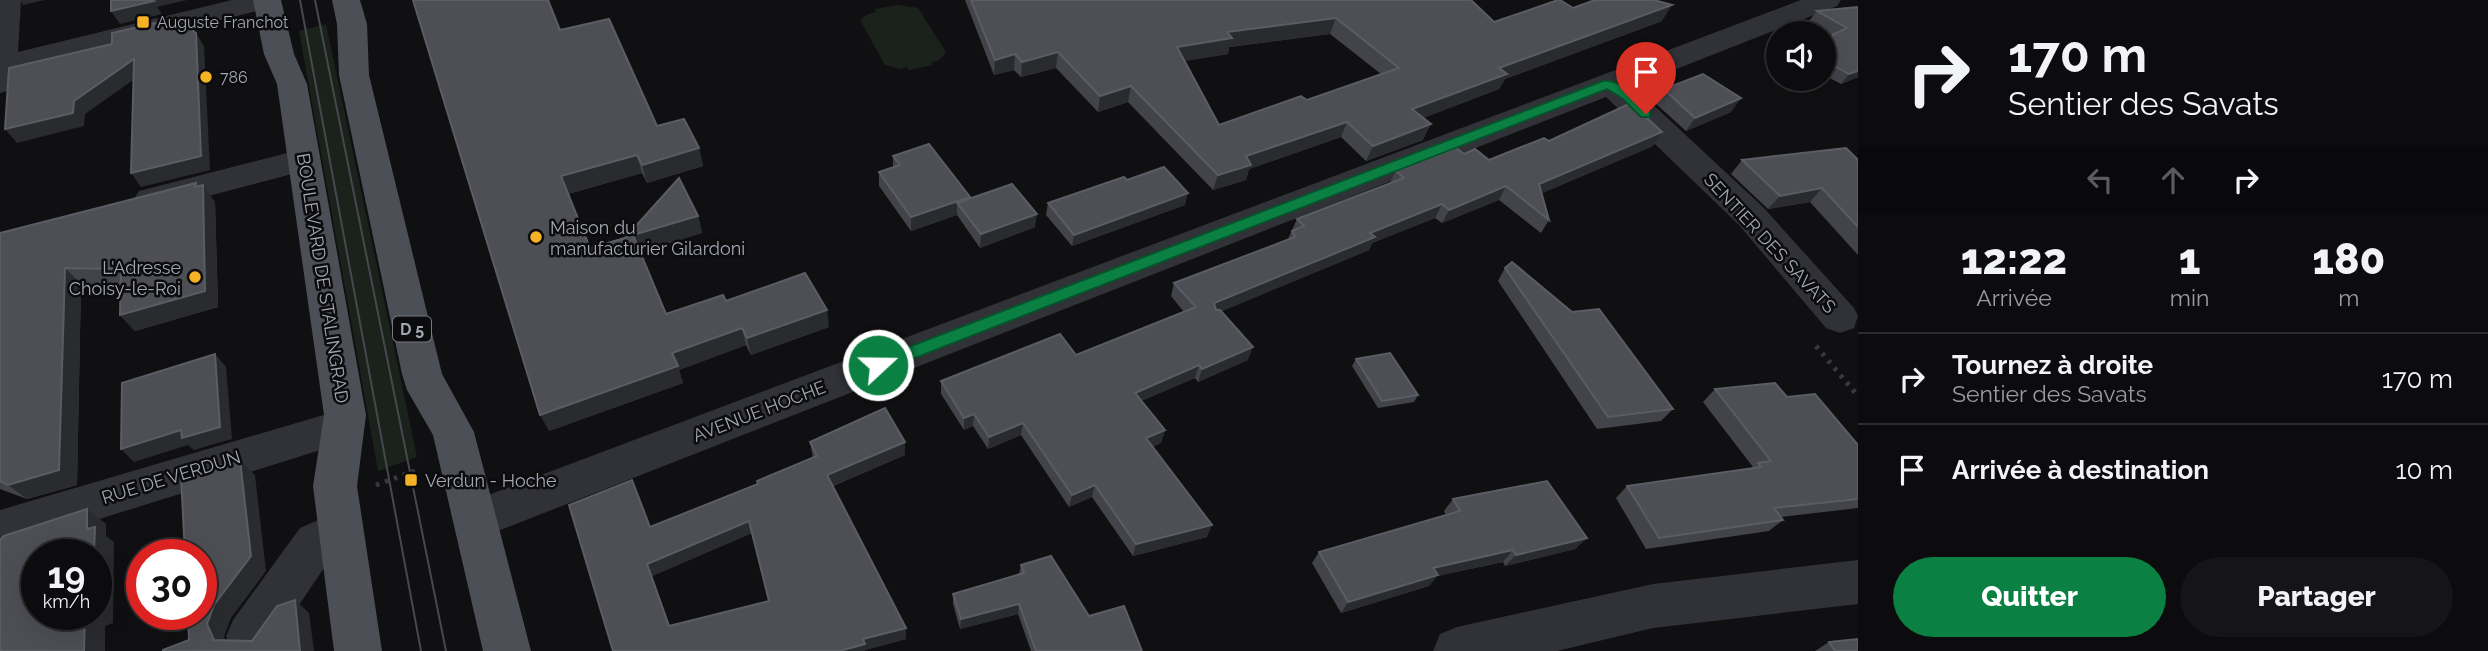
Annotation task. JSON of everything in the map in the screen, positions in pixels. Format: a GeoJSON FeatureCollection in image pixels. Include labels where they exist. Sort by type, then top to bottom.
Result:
{"type":"FeatureCollection","features":[{"type":"Feature","properties":{"kind":"main road","name":"D 5"},"geometry":{"type":"LineString","coordinates":[[346,0],[352,24],[351,54],[354,75],[422,374],[427,390],[453,432],[507,651]]}},
{"type":"Feature","properties":{"kind":"main road","name":"BOULEVARD DE STALINGRAD"},"geometry":{"type":"LineString","coordinates":[[269,8],[292,84],[343,404],[344,426],[335,475],[338,515],[358,651]]}},
{"type":"Feature","properties":{"kind":"street"},"geometry":{"type":"LineString","coordinates":[[0,83],[7,0]]}},
{"type":"Feature","properties":{"kind":"street","name":"AVENUE HOCHE"},"geometry":{"type":"LineString","coordinates":[[475,520],[1827,0]]}},
{"type":"Feature","properties":{"kind":"street"},"geometry":{"type":"LineString","coordinates":[[0,65],[269,8]]}},
{"type":"Feature","properties":{"kind":"street","name":"SENTIER DES SAVATS"},"geometry":{"type":"LineString","coordinates":[[1608,84],[1626,95],[1751,216],[1840,318]]}},
{"type":"Feature","properties":{"kind":"street"},"geometry":{"type":"LineString","coordinates":[[125,206],[303,160]]}},
{"type":"Feature","properties":{"kind":"street","name":"RUE DE VERDUN"},"geometry":{"type":"LineString","coordinates":[[0,530],[344,426]]}},
{"type":"Feature","properties":{"kind":"street"},"geometry":{"type":"LineString","coordinates":[[250,636],[338,515]]}},
{"type":"Feature","properties":{"kind":"street"},"geometry":{"type":"LineString","coordinates":[[1457,651],[1653,606],[1858,582]]}},
{"type":"Feature","properties":{"kind":"path"},"geometry":{"type":"LineString","coordinates":[[338,515],[458,455]]}},
{"type":"Feature","properties":{"kind":"shaded area"},"geometry":{"type":"Polygon","coordinates":[[[897,5],[918,8],[946,52],[939,60],[931,62],[933,65],[909,70],[907,67],[899,69],[885,65],[860,20],[876,12],[875,9],[897,5]]]}},
{"type":"Feature","properties":{"kind":"shaded area"},"geometry":{"type":"Polygon","coordinates":[[[326,24],[417,457],[378,471],[299,31],[326,24]]]}},
{"type":"Feature","properties":{"kind":"building"},"geometry":{"type":"Polygon","coordinates":[[[111,0],[152,0],[154,1],[111,11],[111,0]]]}},
{"type":"Feature","properties":{"kind":"building"},"geometry":{"type":"Polygon","coordinates":[[[413,0],[548,0],[560,30],[609,19],[657,126],[684,119],[699,148],[642,165],[637,155],[561,176],[590,248],[625,238],[679,178],[698,216],[633,235],[666,314],[723,295],[726,301],[805,273],[827,310],[747,338],[742,328],[672,353],[678,366],[540,415],[413,0]]]}},
{"type":"Feature","properties":{"kind":"building"},"geometry":{"type":"Polygon","coordinates":[[[971,0],[1471,0],[1494,22],[1558,0],[1573,8],[1595,0],[1654,0],[1672,5],[1499,68],[1507,74],[1412,109],[1431,124],[1373,146],[1347,122],[1246,156],[1251,165],[1218,175],[1131,86],[1100,96],[1058,52],[1022,62],[1015,54],[995,60],[971,0]],[[1336,18],[1227,32],[1232,38],[1177,47],[1219,125],[1301,96],[1307,100],[1399,68],[1336,18]]]}},
{"type":"Feature","properties":{"kind":"building"},"geometry":{"type":"Polygon","coordinates":[[[1858,7],[1858,71],[1849,74],[1836,67],[1836,33],[1847,28],[1817,11],[1858,7]]]}},
{"type":"Feature","properties":{"kind":"building"},"geometry":{"type":"Polygon","coordinates":[[[176,18],[196,33],[201,156],[131,173],[134,59],[74,101],[73,113],[5,129],[9,68],[112,44],[112,33],[176,18]]]}},
{"type":"Feature","properties":{"kind":"building"},"geometry":{"type":"Polygon","coordinates":[[[1703,74],[1741,98],[1695,118],[1664,89],[1703,74]]]}},
{"type":"Feature","properties":{"kind":"building"},"geometry":{"type":"Polygon","coordinates":[[[1631,103],[1662,132],[1539,184],[1549,220],[1506,186],[1449,210],[1442,204],[1370,233],[1375,237],[1214,303],[1216,310],[1220,310],[1253,347],[1202,369],[1199,365],[1135,393],[1165,430],[1146,438],[1212,525],[1136,544],[1095,485],[1072,495],[1023,423],[989,437],[974,414],[964,418],[941,381],[1060,334],[1076,355],[1196,307],[1174,283],[1295,237],[1292,231],[1304,226],[1297,219],[1404,178],[1396,171],[1456,148],[1464,154],[1475,149],[1489,160],[1544,138],[1549,141],[1631,103]]]}},
{"type":"Feature","properties":{"kind":"building"},"geometry":{"type":"Polygon","coordinates":[[[929,144],[970,197],[911,217],[879,172],[900,165],[893,156],[929,144]]]}},
{"type":"Feature","properties":{"kind":"building"},"geometry":{"type":"Polygon","coordinates":[[[1846,148],[1858,160],[1858,227],[1822,188],[1780,196],[1742,160],[1846,148]]]}},
{"type":"Feature","properties":{"kind":"building"},"geometry":{"type":"Polygon","coordinates":[[[1164,167],[1188,193],[1074,235],[1048,203],[1124,177],[1127,180],[1164,167]]]}},
{"type":"Feature","properties":{"kind":"building"},"geometry":{"type":"Polygon","coordinates":[[[196,183],[195,187],[203,185],[205,291],[120,315],[121,269],[65,268],[59,470],[8,485],[0,481],[0,233],[196,183]]]}},
{"type":"Feature","properties":{"kind":"building"},"geometry":{"type":"Polygon","coordinates":[[[1012,184],[1037,214],[981,234],[957,203],[1012,184]]]}},
{"type":"Feature","properties":{"kind":"building"},"geometry":{"type":"Polygon","coordinates":[[[1512,262],[1572,312],[1599,309],[1673,409],[1608,417],[1505,268],[1512,262]]]}},
{"type":"Feature","properties":{"kind":"building"},"geometry":{"type":"Polygon","coordinates":[[[1390,353],[1418,395],[1382,401],[1356,359],[1390,353]]]}},
{"type":"Feature","properties":{"kind":"building"},"geometry":{"type":"Polygon","coordinates":[[[215,354],[220,427],[182,438],[181,430],[121,449],[122,383],[215,354]]]}},
{"type":"Feature","properties":{"kind":"building"},"geometry":{"type":"Polygon","coordinates":[[[1775,383],[1787,397],[1815,394],[1858,445],[1858,499],[1774,508],[1783,520],[1659,538],[1627,486],[1761,467],[1758,463],[1771,461],[1715,389],[1775,383]]]}},
{"type":"Feature","properties":{"kind":"building"},"geometry":{"type":"Polygon","coordinates":[[[885,408],[905,442],[827,475],[906,628],[863,639],[865,644],[843,651],[613,651],[569,505],[632,480],[650,527],[758,484],[757,481],[817,456],[810,442],[885,408]],[[749,521],[647,564],[669,626],[769,601],[749,521]]]}},
{"type":"Feature","properties":{"kind":"building"},"geometry":{"type":"Polygon","coordinates":[[[240,460],[251,556],[217,601],[217,539],[184,539],[181,476],[240,460]]]}},
{"type":"Feature","properties":{"kind":"building"},"geometry":{"type":"Polygon","coordinates":[[[1547,481],[1587,538],[1516,555],[1513,550],[1433,568],[1438,575],[1348,602],[1319,552],[1460,511],[1453,499],[1547,481]]]}},
{"type":"Feature","properties":{"kind":"building"},"geometry":{"type":"Polygon","coordinates":[[[87,509],[87,529],[95,527],[95,539],[21,539],[21,630],[85,630],[84,651],[0,651],[0,540],[4,536],[87,509]]]}},
{"type":"Feature","properties":{"kind":"building"},"geometry":{"type":"Polygon","coordinates":[[[1051,556],[1089,616],[1124,606],[1142,651],[1036,651],[1019,604],[961,619],[953,594],[1024,573],[1021,565],[1051,556]]]}},
{"type":"Feature","properties":{"kind":"building"},"geometry":{"type":"Polygon","coordinates":[[[295,600],[300,651],[163,651],[189,640],[189,630],[210,630],[214,640],[252,641],[277,606],[295,600]]]}},
{"type":"Feature","properties":{"kind":"building"},"geometry":{"type":"Polygon","coordinates":[[[1858,639],[1858,651],[1835,651],[1829,642],[1858,639]]]}},
{"type":"Feature","properties":{"kind":"tram line"},"geometry":{"type":"LineString","coordinates":[[300,0],[421,651]]}},
{"type":"Feature","properties":{"kind":"tram line"},"geometry":{"type":"LineString","coordinates":[[315,0],[446,651]]}},
{"type":"Feature","properties":{"kind":"place","name":"Auguste Franchot"},"geometry":{"type":"Point","coordinates":[143,22]}},
{"type":"Feature","properties":{"kind":"place","name":"786"},"geometry":{"type":"Point","coordinates":[206,77]}},
{"type":"Feature","properties":{"kind":"place","name":"Maison du manufacturier Gilardoni"},"geometry":{"type":"Point","coordinates":[536,237]}},
{"type":"Feature","properties":{"kind":"place","name":"L'Adresse Choisy-le-Roi"},"geometry":{"type":"Point","coordinates":[195,277]}},
{"type":"Feature","properties":{"kind":"place","name":"Verdun - Hoche"},"geometry":{"type":"Point","coordinates":[411,480]}},
{"type":"Feature","properties":{"kind":"route"},"geometry":{"type":"LineString","coordinates":[[878,365],[1608,84],[1626,95],[1646,114]]}}]}
